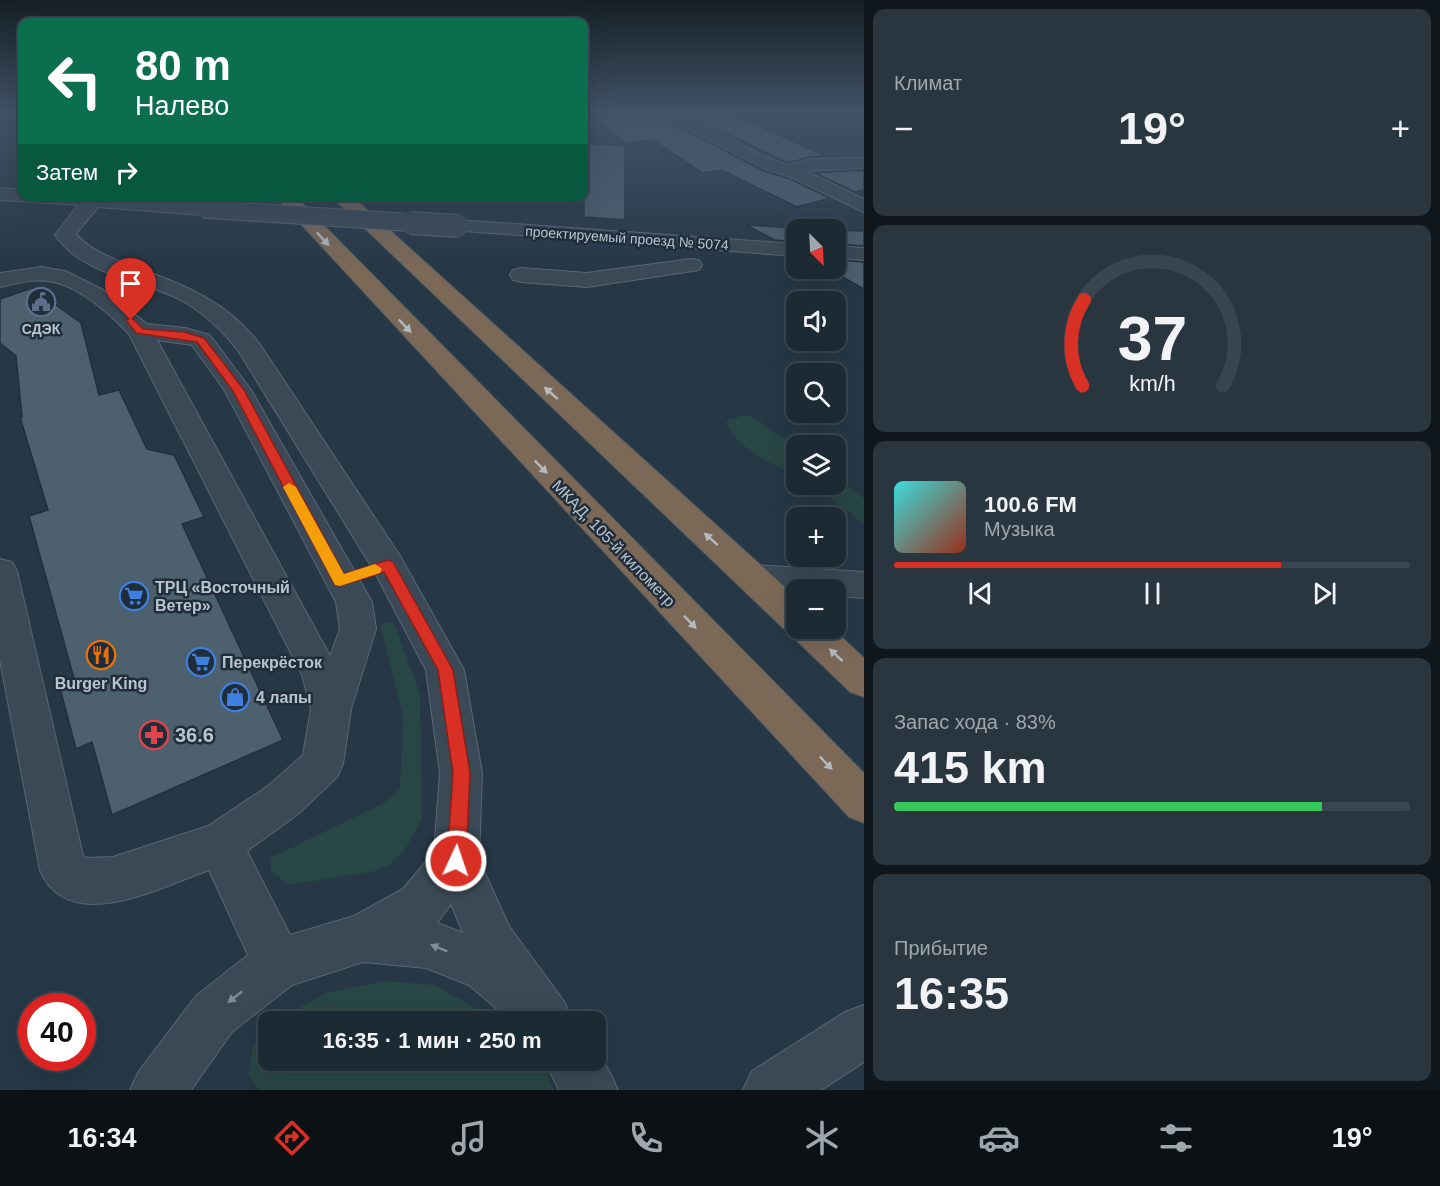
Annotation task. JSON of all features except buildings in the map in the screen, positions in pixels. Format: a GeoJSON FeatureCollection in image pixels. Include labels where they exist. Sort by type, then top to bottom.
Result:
{"type":"FeatureCollection","features":[{"type":"Feature","properties":{"kind":"highway","name":"МКАД, 105-й километр"},"geometry":{"type":"LineString","coordinates":[[289,201],[365,284],[864,803]]}},
{"type":"Feature","properties":{"kind":"highway"},"geometry":{"type":"LineString","coordinates":[[345,201],[418,272],[786,608]]}},
{"type":"Feature","properties":{"kind":"highway"},"geometry":{"type":"LineString","coordinates":[[819,639],[864,681]]}},
{"type":"Feature","properties":{"kind":"street"},"geometry":{"type":"LineString","coordinates":[[769,164],[789,170],[864,206]]}},
{"type":"Feature","properties":{"kind":"street"},"geometry":{"type":"LineString","coordinates":[[789,170],[817,164]]}},
{"type":"Feature","properties":{"kind":"street"},"geometry":{"type":"LineString","coordinates":[[0,194],[18,196]]}},
{"type":"Feature","properties":{"kind":"street"},"geometry":{"type":"LineString","coordinates":[[93,201],[73,222],[65,235],[70,243],[111,266],[147,277],[189,296],[225,318],[250,349],[388,565],[446,670],[461,773],[456,861],[492,943],[540,1011]]}},
{"type":"Feature","properties":{"kind":"street","name":"проектируемый проезд № 5074"},"geometry":{"type":"LineString","coordinates":[[93,201],[458,225],[692,254],[786,250]]}},
{"type":"Feature","properties":{"kind":"street"},"geometry":{"type":"LineString","coordinates":[[846,253],[864,254]]}},
{"type":"Feature","properties":{"kind":"street"},"geometry":{"type":"LineString","coordinates":[[521,275],[587,280],[692,254],[713,266]]}},
{"type":"Feature","properties":{"kind":"street"},"geometry":{"type":"LineString","coordinates":[[747,267],[780,269]]}},
{"type":"Feature","properties":{"kind":"street"},"geometry":{"type":"LineString","coordinates":[[0,280],[44,274],[69,278],[131,320],[140,331],[321,675],[331,709]]}},
{"type":"Feature","properties":{"kind":"street"},"geometry":{"type":"LineString","coordinates":[[1,584],[63,870],[82,882],[113,880],[220,844],[283,800],[322,764],[331,709],[358,629],[354,602],[340,581],[238,390],[201,340],[184,335],[140,331]]}},
{"type":"Feature","properties":{"kind":"street"},"geometry":{"type":"LineString","coordinates":[[340,581],[388,565]]}},
{"type":"Feature","properties":{"kind":"street"},"geometry":{"type":"LineString","coordinates":[[754,578],[864,585]]}},
{"type":"Feature","properties":{"kind":"street"},"geometry":{"type":"LineString","coordinates":[[220,844],[278,964]]}},
{"type":"Feature","properties":{"kind":"street"},"geometry":{"type":"LineString","coordinates":[[160,1089],[214,1014],[278,964],[363,938],[420,906],[456,861]]}},
{"type":"Feature","properties":{"kind":"street"},"geometry":{"type":"LineString","coordinates":[[363,938],[426,943],[486,967],[537,1011]]}},
{"type":"Feature","properties":{"kind":"street"},"geometry":{"type":"LineString","coordinates":[[771,1090],[864,1031]]}},
{"type":"Feature","properties":{"kind":"street"},"geometry":{"type":"LineString","coordinates":[[578,1071],[590,1090]]}},
{"type":"Feature","properties":{"kind":"green space"},"geometry":{"type":"Polygon","coordinates":[[[745,415],[753,417],[786,440],[786,470],[748,449],[732,433],[726,424],[728,420],[745,415]]]}},
{"type":"Feature","properties":{"kind":"green space"},"geometry":{"type":"Polygon","coordinates":[[[846,484],[864,498],[864,524],[846,510],[846,507],[842,507],[826,495],[846,495],[846,484]]]}},
{"type":"Feature","properties":{"kind":"green space"},"geometry":{"type":"Polygon","coordinates":[[[388,622],[394,623],[420,694],[422,818],[405,850],[389,865],[375,871],[289,885],[271,871],[270,858],[384,803],[400,789],[403,717],[381,628],[388,622]]]}},
{"type":"Feature","properties":{"kind":"green space"},"geometry":{"type":"Polygon","coordinates":[[[384,981],[434,985],[481,1011],[294,1011],[326,993],[384,981]]]}},
{"type":"Feature","properties":{"kind":"green space"},"geometry":{"type":"Polygon","coordinates":[[[258,1038],[258,1071],[543,1071],[554,1090],[259,1090],[248,1074],[253,1044],[258,1038]]]}},
{"type":"Feature","properties":{"kind":"slow traffic"},"geometry":{"type":"LineString","coordinates":[[289,487],[340,581],[375,569]]}},
{"type":"Feature","properties":{"kind":"place","name":"СДЭК"},"geometry":{"type":"Point","coordinates":[41,302]}},
{"type":"Feature","properties":{"kind":"place","name":"ТРЦ «Восточный Ветер»"},"geometry":{"type":"Point","coordinates":[134,596]}},
{"type":"Feature","properties":{"kind":"place","name":"Burger King"},"geometry":{"type":"Point","coordinates":[101,655]}},
{"type":"Feature","properties":{"kind":"place","name":"Перекрёсток"},"geometry":{"type":"Point","coordinates":[201,662]}},
{"type":"Feature","properties":{"kind":"place","name":"4 лапы"},"geometry":{"type":"Point","coordinates":[235,697]}},
{"type":"Feature","properties":{"kind":"place","name":"36.6"},"geometry":{"type":"Point","coordinates":[154,735]}},
{"type":"Feature","properties":{"kind":"route"},"geometry":{"type":"LineString","coordinates":[[131,320],[140,331],[184,335],[201,340],[238,390],[340,581],[388,565],[446,670],[461,773],[456,861]]}}]}
